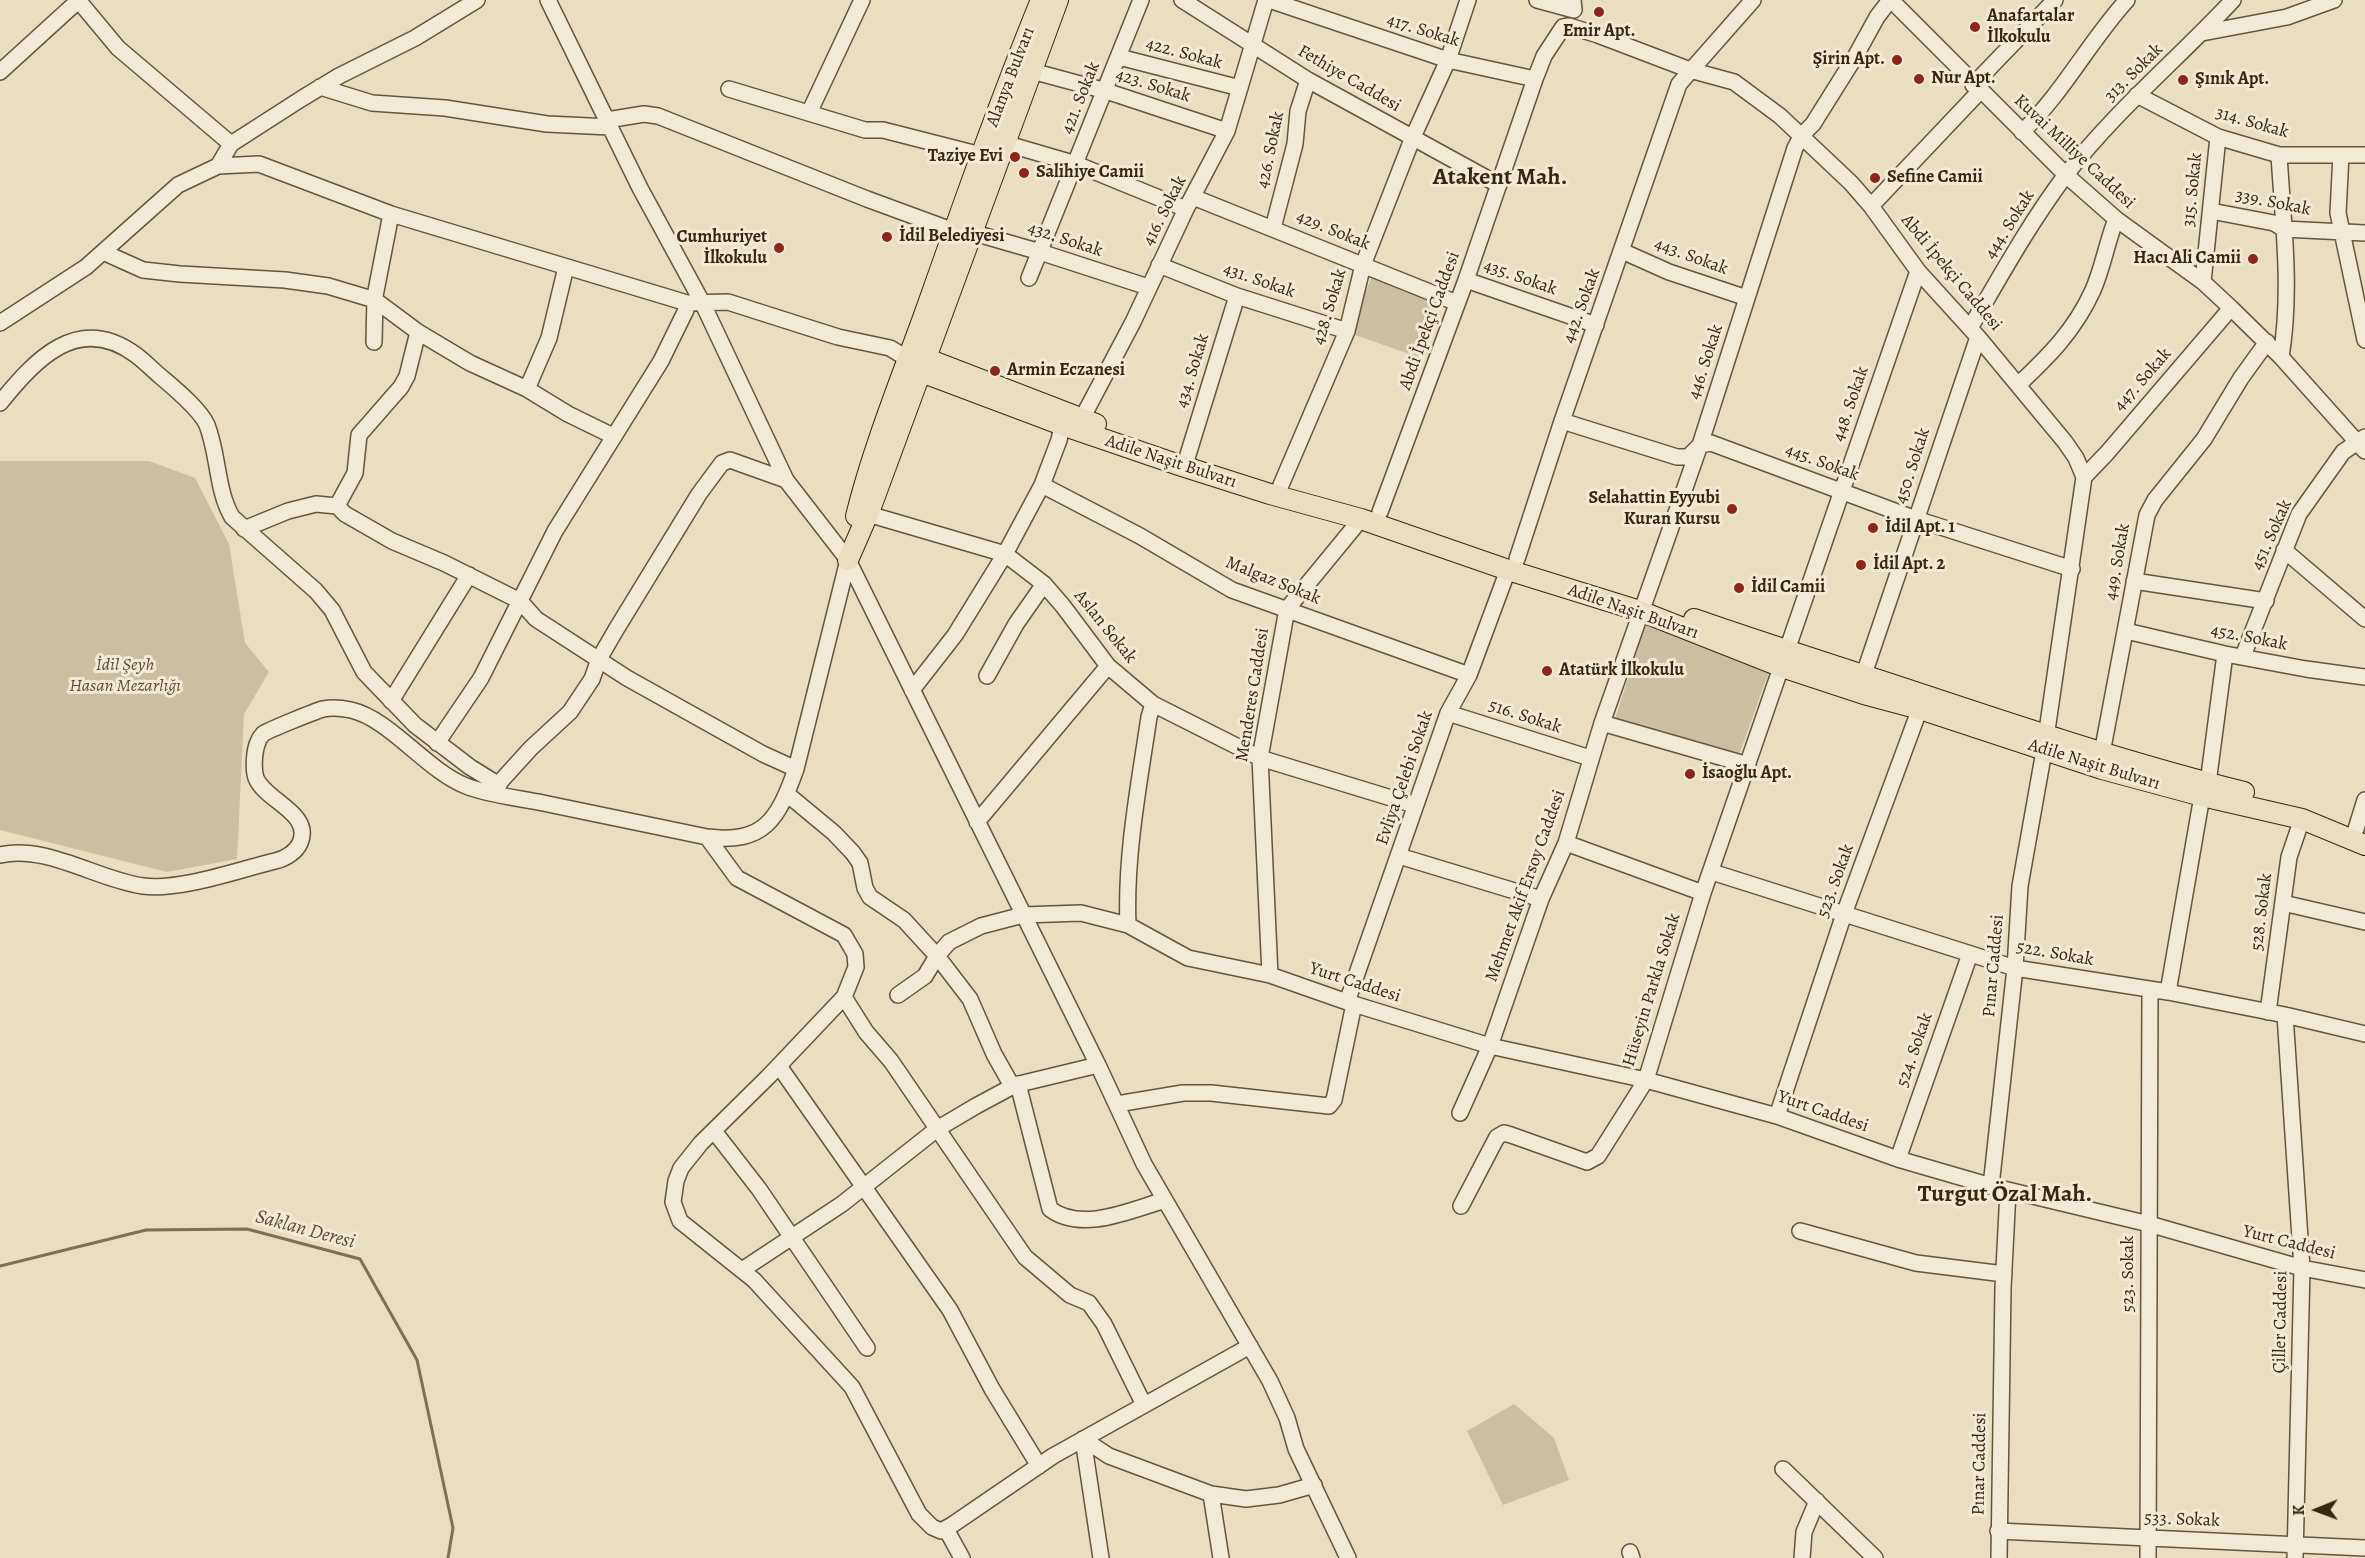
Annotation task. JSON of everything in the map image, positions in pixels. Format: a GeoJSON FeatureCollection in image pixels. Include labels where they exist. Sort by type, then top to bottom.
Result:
{"type":"FeatureCollection","features":[{"type":"Feature","properties":{"kind":"main road","name":"Alanya Bulvarı"},"geometry":{"type":"LineString","coordinates":[[918,363],[962,231],[981,155],[1041,0]]}},
{"type":"Feature","properties":{"kind":"main road","name":"Alanya Bulvarı"},"geometry":{"type":"LineString","coordinates":[[962,231],[1004,142],[1058,0]]}},
{"type":"Feature","properties":{"kind":"main road","name":"Adile Naşit Bulvarı"},"geometry":{"type":"LineString","coordinates":[[918,363],[1071,422],[1270,494],[1513,564],[1642,606],[1784,659],[1864,694],[1922,702]]}},
{"type":"Feature","properties":{"kind":"main road"},"geometry":{"type":"LineString","coordinates":[[848,560],[868,514],[918,363]]}},
{"type":"Feature","properties":{"kind":"main road"},"geometry":{"type":"LineString","coordinates":[[848,560],[865,481],[918,363]]}},
{"type":"Feature","properties":{"kind":"main road","name":"Adile Naşit Bulvarı"},"geometry":{"type":"LineString","coordinates":[[1071,422],[1187,458],[1380,512],[1513,564]]}},
{"type":"Feature","properties":{"kind":"main road","name":"Adile Naşit Bulvarı"},"geometry":{"type":"LineString","coordinates":[[1784,659],[1863,677],[1922,702],[2045,744],[2362,836]]}},
{"type":"Feature","properties":{"kind":"main road","name":"Adile Naşit Bulvarı"},"geometry":{"type":"LineString","coordinates":[[2045,744],[2102,753],[2205,789],[2301,806],[2362,836]]}},
{"type":"Feature","properties":{"kind":"street"},"geometry":{"type":"LineString","coordinates":[[0,72],[79,0],[118,48],[231,144]]}},
{"type":"Feature","properties":{"kind":"street"},"geometry":{"type":"LineString","coordinates":[[218,166],[231,144],[320,87],[415,38],[477,0]]}},
{"type":"Feature","properties":{"kind":"street"},"geometry":{"type":"LineString","coordinates":[[548,0],[695,302],[786,480],[848,560],[1098,1065],[1144,1164],[1270,1381],[1287,1418],[1296,1449],[1348,1558]]}},
{"type":"Feature","properties":{"kind":"street"},"geometry":{"type":"LineString","coordinates":[[809,113],[862,0]]}},
{"type":"Feature","properties":{"kind":"street","name":"421. Sokak"},"geometry":{"type":"LineString","coordinates":[[1029,278],[1141,0]]}},
{"type":"Feature","properties":{"kind":"street","name":"Fethiye Caddesi"},"geometry":{"type":"LineString","coordinates":[[1182,0],[1308,80],[1499,185]]}},
{"type":"Feature","properties":{"kind":"street","name":"416. Sokak"},"geometry":{"type":"LineString","coordinates":[[912,690],[954,635],[1005,554],[1042,485],[1059,440],[1148,287],[1227,131],[1267,0]]}},
{"type":"Feature","properties":{"kind":"street","name":"417. Sokak"},"geometry":{"type":"LineString","coordinates":[[1267,0],[1448,60],[1535,79]]}},
{"type":"Feature","properties":{"kind":"street","name":"428. Sokak"},"geometry":{"type":"LineString","coordinates":[[1281,485],[1347,332],[1363,265],[1413,137],[1448,60],[1468,0]]}},
{"type":"Feature","properties":{"kind":"street"},"geometry":{"type":"LineString","coordinates":[[1537,0],[1576,3],[1563,27]]}},
{"type":"Feature","properties":{"kind":"street","name":"442. Sokak"},"geometry":{"type":"LineString","coordinates":[[1513,564],[1679,84],[1753,0]]}},
{"type":"Feature","properties":{"kind":"street","name":"Kuvai Milliye Caddesi"},"geometry":{"type":"LineString","coordinates":[[1890,0],[2066,175],[2116,219],[2203,282],[2231,308],[2267,342],[2363,443]]}},
{"type":"Feature","properties":{"kind":"street","name":"446. Sokak"},"geometry":{"type":"LineString","coordinates":[[1642,606],[1700,446],[1795,148],[1802,135],[1813,124],[1855,57],[1876,17],[1890,0]]}},
{"type":"Feature","properties":{"kind":"street"},"geometry":{"type":"LineString","coordinates":[[1871,206],[2055,0]]}},
{"type":"Feature","properties":{"kind":"street"},"geometry":{"type":"LineString","coordinates":[[2022,132],[2069,79],[2112,16],[2127,0]]}},
{"type":"Feature","properties":{"kind":"street","name":"313. Sokak"},"geometry":{"type":"LineString","coordinates":[[2066,175],[2137,95],[2233,0]]}},
{"type":"Feature","properties":{"kind":"street"},"geometry":{"type":"LineString","coordinates":[[2202,33],[2287,17],[2334,0]]}},
{"type":"Feature","properties":{"kind":"street","name":"Abdi İpekçi Caddesi"},"geometry":{"type":"LineString","coordinates":[[1380,512],[1466,280],[1535,79],[1544,56],[1563,27],[1569,26],[1690,70],[1734,82],[1802,135],[1871,206],[1918,271],[1974,333],[2065,442],[2076,458],[2084,477]]}},
{"type":"Feature","properties":{"kind":"street","name":"422. Sokak"},"geometry":{"type":"LineString","coordinates":[[1119,57],[1240,88]]}},
{"type":"Feature","properties":{"kind":"street","name":"423. Sokak"},"geometry":{"type":"LineString","coordinates":[[1032,71],[1106,91],[1227,131]]}},
{"type":"Feature","properties":{"kind":"street","name":"426. Sokak"},"geometry":{"type":"LineString","coordinates":[[1273,228],[1295,144],[1298,111],[1308,80]]}},
{"type":"Feature","properties":{"kind":"street","name":"432. Sokak"},"geometry":{"type":"LineString","coordinates":[[320,87],[372,103],[445,108],[547,124],[608,124],[644,114],[658,116],[867,199],[962,231],[1040,252],[1148,287]]}},
{"type":"Feature","properties":{"kind":"street"},"geometry":{"type":"LineString","coordinates":[[729,89],[864,130],[884,130],[981,155]]}},
{"type":"Feature","properties":{"kind":"street","name":"314. Sokak"},"geometry":{"type":"LineString","coordinates":[[2137,95],[2218,138],[2279,155],[2365,155]]}},
{"type":"Feature","properties":{"kind":"street","name":"315. Sokak"},"geometry":{"type":"LineString","coordinates":[[2203,282],[2218,138]]}},
{"type":"Feature","properties":{"kind":"street","name":"429. Sokak"},"geometry":{"type":"LineString","coordinates":[[1004,142],[1273,228],[1457,303]]}},
{"type":"Feature","properties":{"kind":"street"},"geometry":{"type":"LineString","coordinates":[[2279,155],[2284,229],[2286,326],[2281,357]]}},
{"type":"Feature","properties":{"kind":"street"},"geometry":{"type":"LineString","coordinates":[[2341,155],[2338,213],[2365,340]]}},
{"type":"Feature","properties":{"kind":"street"},"geometry":{"type":"LineString","coordinates":[[0,323],[86,267],[178,185],[218,166],[259,164],[391,214],[567,267],[695,302],[728,302],[838,337],[890,348],[918,363]]}},
{"type":"Feature","properties":{"kind":"street","name":"444. Sokak"},"geometry":{"type":"LineString","coordinates":[[1974,333],[2023,237],[2066,175]]}},
{"type":"Feature","properties":{"kind":"street","name":"339. Sokak"},"geometry":{"type":"LineString","coordinates":[[2211,211],[2274,223],[2284,229],[2365,233]]}},
{"type":"Feature","properties":{"kind":"street"},"geometry":{"type":"LineString","coordinates":[[374,342],[375,300],[391,214]]}},
{"type":"Feature","properties":{"kind":"street"},"geometry":{"type":"LineString","coordinates":[[2018,385],[2052,354],[2076,321],[2093,289],[2116,219]]}},
{"type":"Feature","properties":{"kind":"street","name":"443. Sokak"},"geometry":{"type":"LineString","coordinates":[[1622,251],[1669,272],[1747,298]]}},
{"type":"Feature","properties":{"kind":"street"},"geometry":{"type":"LineString","coordinates":[[103,252],[143,270],[171,274],[296,281],[328,286],[375,300],[418,332],[470,363],[527,389],[568,414],[613,436]]}},
{"type":"Feature","properties":{"kind":"street","name":"431. Sokak"},"geometry":{"type":"LineString","coordinates":[[1159,265],[1237,296],[1347,332]]}},
{"type":"Feature","properties":{"kind":"street"},"geometry":{"type":"LineString","coordinates":[[527,389],[549,338],[567,267]]}},
{"type":"Feature","properties":{"kind":"street","name":"448. Sokak"},"geometry":{"type":"LineString","coordinates":[[1784,659],[1918,271]]}},
{"type":"Feature","properties":{"kind":"street","name":"435. Sokak"},"geometry":{"type":"LineString","coordinates":[[1466,280],[1596,325]]}},
{"type":"Feature","properties":{"kind":"street","name":"434. Sokak"},"geometry":{"type":"LineString","coordinates":[[1187,458],[1237,296]]}},
{"type":"Feature","properties":{"kind":"street"},"geometry":{"type":"LineString","coordinates":[[437,742],[481,678],[555,531],[661,361],[686,310],[695,302]]}},
{"type":"Feature","properties":{"kind":"street","name":"447. Sokak"},"geometry":{"type":"LineString","coordinates":[[2084,477],[2231,308]]}},
{"type":"Feature","properties":{"kind":"street"},"geometry":{"type":"LineString","coordinates":[[337,506],[355,473],[359,435],[401,387],[407,376],[418,332]]}},
{"type":"Feature","properties":{"kind":"street","name":"450. Sokak"},"geometry":{"type":"LineString","coordinates":[[1863,677],[1916,519],[1974,333]]}},
{"type":"Feature","properties":{"kind":"street"},"geometry":{"type":"LineString","coordinates":[[0,403],[29,369],[66,342],[99,339],[135,354],[182,396],[206,423],[224,502],[232,517],[316,591],[332,610],[363,672],[416,725],[496,789]]}},
{"type":"Feature","properties":{"kind":"street","name":"449. Sokak"},"geometry":{"type":"LineString","coordinates":[[2102,753],[2147,515],[2155,500],[2204,439],[2241,378],[2267,342]]}},
{"type":"Feature","properties":{"kind":"street","name":"445. Sokak"},"geometry":{"type":"LineString","coordinates":[[1562,421],[1677,457],[1688,458],[1700,446],[1710,443],[1916,519],[2072,569]]}},
{"type":"Feature","properties":{"kind":"street","name":"451. Sokak"},"geometry":{"type":"LineString","coordinates":[[2243,656],[2299,514],[2343,452],[2363,443]]}},
{"type":"Feature","properties":{"kind":"street"},"geometry":{"type":"LineString","coordinates":[[496,789],[531,748],[570,712],[592,679],[599,659],[699,494],[722,463],[730,460],[786,480]]}},
{"type":"Feature","properties":{"kind":"street"},"geometry":{"type":"LineString","coordinates":[[2045,744],[2084,477]]}},
{"type":"Feature","properties":{"kind":"street","name":"Malgaz Sokak"},"geometry":{"type":"LineString","coordinates":[[1042,485],[1140,536],[1232,590],[1469,675]]}},
{"type":"Feature","properties":{"kind":"street"},"geometry":{"type":"LineString","coordinates":[[244,529],[288,510],[316,504],[337,506],[345,514],[392,541],[469,575],[520,601],[536,619],[627,678],[763,754],[796,769]]}},
{"type":"Feature","properties":{"kind":"street","name":"Aslan Sokak"},"geometry":{"type":"LineString","coordinates":[[868,514],[1005,554],[1044,584],[1108,666],[1154,704],[1260,758],[1414,805]]}},
{"type":"Feature","properties":{"kind":"street","name":"Menderes Caddesi"},"geometry":{"type":"LineString","coordinates":[[1270,975],[1260,758],[1287,609],[1361,519]]}},
{"type":"Feature","properties":{"kind":"street"},"geometry":{"type":"LineString","coordinates":[[2284,550],[2365,619]]}},
{"type":"Feature","properties":{"kind":"street"},"geometry":{"type":"LineString","coordinates":[[0,855],[10,853],[38,855],[144,886],[181,884],[281,860],[297,849],[302,838],[301,829],[296,817],[265,791],[257,779],[254,766],[258,742],[263,734],[321,710],[335,708],[353,711],[371,718],[445,774],[466,787],[496,789],[706,837],[729,840],[744,837],[758,831],[771,820],[787,794],[796,769],[848,560]]}},
{"type":"Feature","properties":{"kind":"street","name":"Evliya Çelebi Sokak"},"geometry":{"type":"LineString","coordinates":[[1116,1104],[1183,1093],[1329,1106],[1334,1100],[1351,1003],[1414,805],[1448,712],[1469,675],[1513,564]]}},
{"type":"Feature","properties":{"kind":"street"},"geometry":{"type":"LineString","coordinates":[[392,700],[469,575]]}},
{"type":"Feature","properties":{"kind":"street"},"geometry":{"type":"LineString","coordinates":[[2134,581],[2266,601]]}},
{"type":"Feature","properties":{"kind":"street"},"geometry":{"type":"LineString","coordinates":[[987,676],[1016,624],[1044,584]]}},
{"type":"Feature","properties":{"kind":"street","name":"Mehmet Akif Ersoy Caddesi"},"geometry":{"type":"LineString","coordinates":[[1460,1113],[1490,1046],[1541,899],[1566,843],[1590,758],[1642,606]]}},
{"type":"Feature","properties":{"kind":"street","name":"452. Sokak"},"geometry":{"type":"LineString","coordinates":[[2126,631],[2225,654],[2365,677]]}},
{"type":"Feature","properties":{"kind":"street"},"geometry":{"type":"LineString","coordinates":[[2168,992],[2205,789],[2225,654]]}},
{"type":"Feature","properties":{"kind":"street","name":"Hüseyin Parkla Sokak"},"geometry":{"type":"LineString","coordinates":[[1461,1206],[1497,1137],[1504,1133],[1587,1162],[1598,1156],[1646,1080],[1703,892],[1712,872],[1784,659]]}},
{"type":"Feature","properties":{"kind":"street"},"geometry":{"type":"LineString","coordinates":[[977,822],[1108,666]]}},
{"type":"Feature","properties":{"kind":"street","name":"523. Sokak"},"geometry":{"type":"LineString","coordinates":[[1777,1116],[1844,914],[1922,702]]}},
{"type":"Feature","properties":{"kind":"street"},"geometry":{"type":"LineString","coordinates":[[1128,925],[1127,900],[1135,811],[1149,717],[1154,704]]}},
{"type":"Feature","properties":{"kind":"street","name":"516. Sokak"},"geometry":{"type":"LineString","coordinates":[[1448,712],[1590,758]]}},
{"type":"Feature","properties":{"kind":"street"},"geometry":{"type":"LineString","coordinates":[[1602,723],[1748,765]]}},
{"type":"Feature","properties":{"kind":"street","name":"Pınar Caddesi"},"geometry":{"type":"LineString","coordinates":[[1991,1186],[2015,968],[2020,886],[2045,744]]}},
{"type":"Feature","properties":{"kind":"street"},"geometry":{"type":"LineString","coordinates":[[787,794],[834,833],[853,853],[860,863],[870,897],[904,920],[938,956],[970,999],[994,1054],[1015,1085],[1050,1209],[1058,1215],[1075,1219],[1102,1218],[1165,1200]]}},
{"type":"Feature","properties":{"kind":"street"},"geometry":{"type":"LineString","coordinates":[[2362,836],[2365,800]]}},
{"type":"Feature","properties":{"kind":"street","name":"528. Sokak"},"geometry":{"type":"LineString","coordinates":[[2268,1012],[2289,857],[2302,819]]}},
{"type":"Feature","properties":{"kind":"street"},"geometry":{"type":"LineString","coordinates":[[706,837],[737,878],[844,935],[855,954],[856,967],[844,997],[681,1168],[676,1181],[673,1202],[680,1221],[754,1280],[852,1387],[919,1514],[932,1527],[941,1531],[945,1529],[1083,1439],[1250,1346]]}},
{"type":"Feature","properties":{"kind":"street"},"geometry":{"type":"LineString","coordinates":[[1566,843],[1703,892]]}},
{"type":"Feature","properties":{"kind":"street"},"geometry":{"type":"LineString","coordinates":[[1399,856],[1541,899]]}},
{"type":"Feature","properties":{"kind":"street","name":"522. Sokak"},"geometry":{"type":"LineString","coordinates":[[1712,872],[2015,968],[2168,992],[2285,1015],[2365,1034]]}},
{"type":"Feature","properties":{"kind":"street"},"geometry":{"type":"LineString","coordinates":[[2283,903],[2365,922]]}},
{"type":"Feature","properties":{"kind":"street","name":"Yurt Caddesi"},"geometry":{"type":"LineString","coordinates":[[898,995],[926,976],[949,942],[981,926],[1023,915],[1081,913],[1128,925],[1188,958],[1270,975],[1490,1046],[1646,1080],[1777,1116],[1898,1159],[2008,1191],[2149,1224],[2302,1268],[2365,1281]]}},
{"type":"Feature","properties":{"kind":"street","name":"524. Sokak"},"geometry":{"type":"LineString","coordinates":[[1898,1159],[1970,954]]}},
{"type":"Feature","properties":{"kind":"street","name":"523. Sokak"},"geometry":{"type":"LineString","coordinates":[[2148,1558],[2150,990]]}},
{"type":"Feature","properties":{"kind":"street"},"geometry":{"type":"LineString","coordinates":[[844,997],[1026,1257],[1070,1295],[1089,1303],[1104,1324],[1144,1405]]}},
{"type":"Feature","properties":{"kind":"street","name":"Çiller Caddesi"},"geometry":{"type":"LineString","coordinates":[[2285,1015],[2302,1268],[2295,1551]]}},
{"type":"Feature","properties":{"kind":"street"},"geometry":{"type":"LineString","coordinates":[[742,1270],[842,1204],[937,1129],[1015,1085],[1098,1065]]}},
{"type":"Feature","properties":{"kind":"street"},"geometry":{"type":"LineString","coordinates":[[779,1066],[950,1310],[992,1389],[1039,1466]]}},
{"type":"Feature","properties":{"kind":"street"},"geometry":{"type":"LineString","coordinates":[[714,1131],[759,1189],[867,1348]]}},
{"type":"Feature","properties":{"kind":"street","name":"Pınar Caddesi"},"geometry":{"type":"LineString","coordinates":[[1999,1558],[2004,1274],[2008,1191]]}},
{"type":"Feature","properties":{"kind":"street"},"geometry":{"type":"LineString","coordinates":[[1800,1231],[1916,1263],[2004,1274]]}},
{"type":"Feature","properties":{"kind":"street"},"geometry":{"type":"LineString","coordinates":[[1083,1439],[1109,1456],[1210,1494],[1246,1499],[1279,1495],[1314,1485]]}},
{"type":"Feature","properties":{"kind":"street"},"geometry":{"type":"LineString","coordinates":[[1083,1439],[1101,1558]]}},
{"type":"Feature","properties":{"kind":"street"},"geometry":{"type":"LineString","coordinates":[[1783,1469],[1875,1558]]}},
{"type":"Feature","properties":{"kind":"street"},"geometry":{"type":"LineString","coordinates":[[1210,1494],[1221,1558]]}},
{"type":"Feature","properties":{"kind":"street"},"geometry":{"type":"LineString","coordinates":[[1802,1558],[1804,1532],[1816,1501]]}},
{"type":"Feature","properties":{"kind":"street"},"geometry":{"type":"LineString","coordinates":[[945,1529],[962,1558]]}},
{"type":"Feature","properties":{"kind":"street","name":"533. Sokak"},"geometry":{"type":"LineString","coordinates":[[1998,1531],[2148,1538],[2295,1551],[2365,1548]]}},
{"type":"Feature","properties":{"kind":"green space"},"geometry":{"type":"Polygon","coordinates":[[[1372,276],[1433,300],[1437,310],[1418,357],[1349,333],[1372,276]]]}},
{"type":"Feature","properties":{"kind":"green space","name":"İdil Şeyh Hasan Mezarlığı"},"geometry":{"type":"Polygon","coordinates":[[[0,461],[149,461],[195,478],[229,544],[245,643],[269,672],[244,714],[237,859],[167,872],[0,830],[0,461]]]}},
{"type":"Feature","properties":{"kind":"green space"},"geometry":{"type":"Polygon","coordinates":[[[1645,625],[1771,666],[1739,755],[1615,719],[1645,625]]]}},
{"type":"Feature","properties":{"kind":"green space"},"geometry":{"type":"Polygon","coordinates":[[[1514,1404],[1554,1438],[1569,1480],[1503,1505],[1467,1431],[1514,1404]]]}},
{"type":"Feature","properties":{"kind":"waterway","name":"Saklan Deresi"},"geometry":{"type":"LineString","coordinates":[[0,1266],[146,1230],[247,1229],[360,1259],[417,1360],[453,1528],[448,1558]]}},
{"type":"Feature","properties":{"kind":"place","name":"Emir Apt."},"geometry":{"type":"Point","coordinates":[1599,12]}},
{"type":"Feature","properties":{"kind":"place","name":"Anafartalar İlkokulu"},"geometry":{"type":"Point","coordinates":[1975,27]}},
{"type":"Feature","properties":{"kind":"place","name":"Şirin Apt."},"geometry":{"type":"Point","coordinates":[1897,60]}},
{"type":"Feature","properties":{"kind":"place","name":"Nur Apt."},"geometry":{"type":"Point","coordinates":[1919,79]}},
{"type":"Feature","properties":{"kind":"place","name":"Şınık Apt."},"geometry":{"type":"Point","coordinates":[2183,80]}},
{"type":"Feature","properties":{"kind":"place","name":"Taziye Evi"},"geometry":{"type":"Point","coordinates":[1015,157]}},
{"type":"Feature","properties":{"kind":"place","name":"Salihiye Camii"},"geometry":{"type":"Point","coordinates":[1024,173]}},
{"type":"Feature","properties":{"kind":"place","name":"Sefine Camii"},"geometry":{"type":"Point","coordinates":[1875,178]}},
{"type":"Feature","properties":{"kind":"place","name":"İdil Belediyesi"},"geometry":{"type":"Point","coordinates":[887,237]}},
{"type":"Feature","properties":{"kind":"place","name":"Cumhuriyet İlkokulu"},"geometry":{"type":"Point","coordinates":[779,248]}},
{"type":"Feature","properties":{"kind":"place","name":"Hacı Ali Camii"},"geometry":{"type":"Point","coordinates":[2253,259]}},
{"type":"Feature","properties":{"kind":"place","name":"Armin Eczanesi"},"geometry":{"type":"Point","coordinates":[995,371]}},
{"type":"Feature","properties":{"kind":"place","name":"Selahattin Eyyubi Kuran Kursu"},"geometry":{"type":"Point","coordinates":[1732,509]}},
{"type":"Feature","properties":{"kind":"place","name":"İdil Apt. 1"},"geometry":{"type":"Point","coordinates":[1873,528]}},
{"type":"Feature","properties":{"kind":"place","name":"İdil Apt. 2"},"geometry":{"type":"Point","coordinates":[1861,565]}},
{"type":"Feature","properties":{"kind":"place","name":"İdil Camii"},"geometry":{"type":"Point","coordinates":[1739,588]}},
{"type":"Feature","properties":{"kind":"place","name":"Atatürk İlkokulu"},"geometry":{"type":"Point","coordinates":[1547,671]}},
{"type":"Feature","properties":{"kind":"place","name":"İsaoğlu Apt."},"geometry":{"type":"Point","coordinates":[1690,774]}},
{"type":"Feature","properties":{"kind":"district","name":"Atakent Mah."},"geometry":{"type":"Point","coordinates":[1500,178]}},
{"type":"Feature","properties":{"kind":"district","name":"Turgut Özal Mah."},"geometry":{"type":"Point","coordinates":[2005,1195]}}]}
